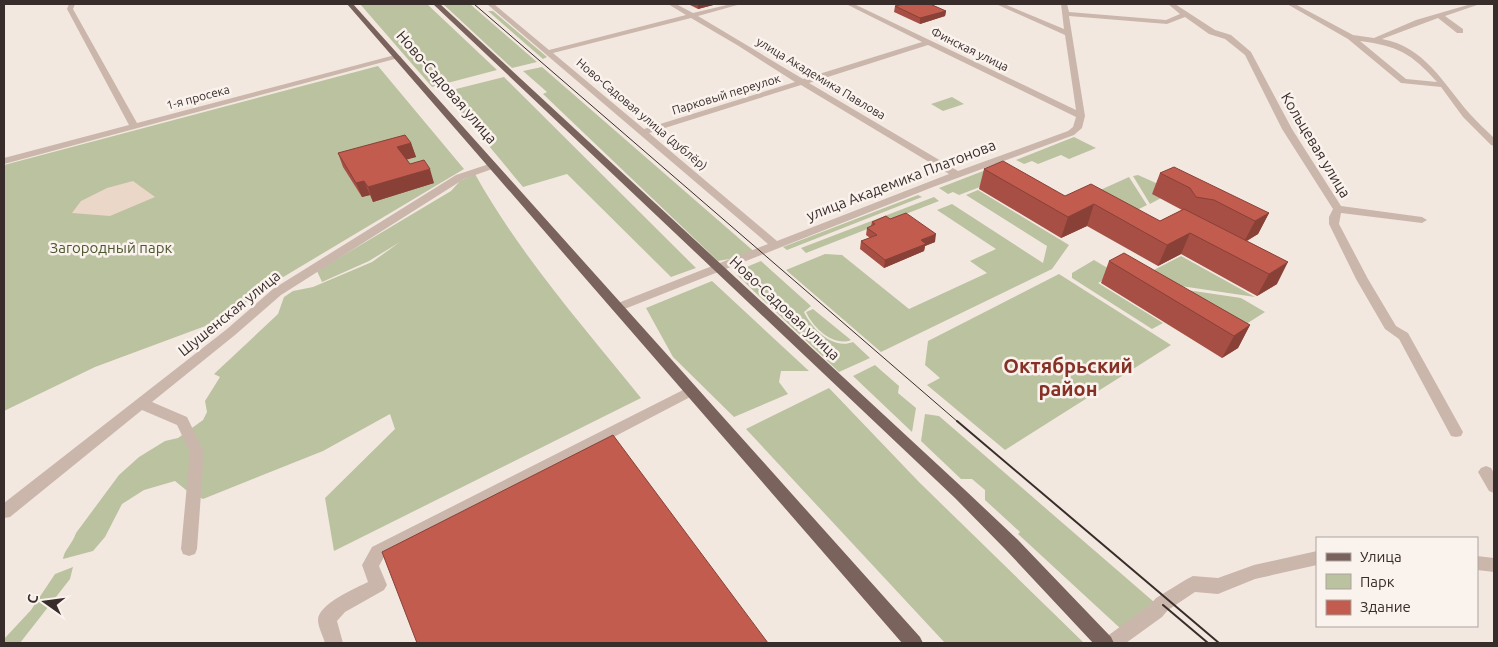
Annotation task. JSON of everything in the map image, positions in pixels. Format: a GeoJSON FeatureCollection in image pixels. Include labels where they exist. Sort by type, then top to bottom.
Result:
{"type":"FeatureCollection","features":[{"type":"Feature","properties":{"kind":"main road","name":"Ново-Садовая улица"},"geometry":{"type":"LineString","coordinates":[[350,4],[914,643]]}},
{"type":"Feature","properties":{"kind":"main road","name":"Ново-Садовая улица"},"geometry":{"type":"LineString","coordinates":[[436,4],[973,507],[1105,643]]}},
{"type":"Feature","properties":{"kind":"street"},"geometry":{"type":"LineString","coordinates":[[72,4],[70,9],[134,126]]}},
{"type":"Feature","properties":{"kind":"street","name":"Ново-Садовая улица (дублёр)"},"geometry":{"type":"LineString","coordinates":[[490,4],[777,246]]}},
{"type":"Feature","properties":{"kind":"street","name":"улица Академика Павлова"},"geometry":{"type":"LineString","coordinates":[[671,4],[740,43],[957,175]]}},
{"type":"Feature","properties":{"kind":"street"},"geometry":{"type":"LineString","coordinates":[[549,52],[738,4]]}},
{"type":"Feature","properties":{"kind":"street","name":"Финская улица"},"geometry":{"type":"LineString","coordinates":[[850,4],[1081,116]]}},
{"type":"Feature","properties":{"kind":"street"},"geometry":{"type":"LineString","coordinates":[[999,4],[1069,34]]}},
{"type":"Feature","properties":{"kind":"street"},"geometry":{"type":"LineString","coordinates":[[1064,4],[1081,116]]}},
{"type":"Feature","properties":{"kind":"street","name":"Кольцевая улица"},"geometry":{"type":"LineString","coordinates":[[1171,4],[1183,20],[1228,37],[1248,54],[1287,129],[1338,209],[1334,217],[1334,224],[1362,279],[1391,329],[1404,336],[1456,432]]}},
{"type":"Feature","properties":{"kind":"street"},"geometry":{"type":"LineString","coordinates":[[1290,4],[1351,37],[1404,81],[1444,85]]}},
{"type":"Feature","properties":{"kind":"street"},"geometry":{"type":"LineString","coordinates":[[1377,40],[1477,4]]}},
{"type":"Feature","properties":{"kind":"street"},"geometry":{"type":"LineString","coordinates":[[1066,14],[1168,22],[1183,20]]}},
{"type":"Feature","properties":{"kind":"street"},"geometry":{"type":"LineString","coordinates":[[1440,16],[1460,31]]}},
{"type":"Feature","properties":{"kind":"street"},"geometry":{"type":"LineString","coordinates":[[1168,22],[1183,20]]}},
{"type":"Feature","properties":{"kind":"street"},"geometry":{"type":"LineString","coordinates":[[1190,27],[1208,30]]}},
{"type":"Feature","properties":{"kind":"street"},"geometry":{"type":"LineString","coordinates":[[1351,37],[1392,43],[1422,61],[1444,85],[1466,116],[1494,143]]}},
{"type":"Feature","properties":{"kind":"street","name":"Парковый переулок"},"geometry":{"type":"LineString","coordinates":[[644,132],[805,83],[930,42]]}},
{"type":"Feature","properties":{"kind":"street","name":"1-я просека"},"geometry":{"type":"LineString","coordinates":[[5,161],[398,57]]}},
{"type":"Feature","properties":{"kind":"street","name":"улица Академика Платонова"},"geometry":{"type":"LineString","coordinates":[[617,308],[957,175],[1067,135],[1077,128],[1081,116]]}},
{"type":"Feature","properties":{"kind":"street"},"geometry":{"type":"LineString","coordinates":[[4,150],[5,161]]}},
{"type":"Feature","properties":{"kind":"street","name":"Шушенская улица"},"geometry":{"type":"LineString","coordinates":[[4,512],[142,404],[277,292],[460,177],[492,166]]}},
{"type":"Feature","properties":{"kind":"street"},"geometry":{"type":"LineString","coordinates":[[1338,209],[1422,220]]}},
{"type":"Feature","properties":{"kind":"street"},"geometry":{"type":"LineString","coordinates":[[334,643],[327,619],[339,606],[378,585],[370,565],[378,552],[691,391]]}},
{"type":"Feature","properties":{"kind":"street"},"geometry":{"type":"LineString","coordinates":[[142,404],[182,421],[198,452],[189,549]]}},
{"type":"Feature","properties":{"kind":"street"},"geometry":{"type":"LineString","coordinates":[[1486,472],[1494,487]]}},
{"type":"Feature","properties":{"kind":"street"},"geometry":{"type":"LineString","coordinates":[[1112,643],[1156,611],[1162,604],[1193,584],[1218,586],[1254,572],[1316,558]]}},
{"type":"Feature","properties":{"kind":"street"},"geometry":{"type":"LineString","coordinates":[[1478,563],[1494,565]]}},
{"type":"Feature","properties":{"kind":"green space"},"geometry":{"type":"Polygon","coordinates":[[[360,4],[427,4],[497,70],[432,87],[360,4]]]}},
{"type":"Feature","properties":{"kind":"green space"},"geometry":{"type":"Polygon","coordinates":[[[443,4],[470,4],[537,62],[512,68],[443,4]]]}},
{"type":"Feature","properties":{"kind":"green space"},"geometry":{"type":"Polygon","coordinates":[[[488,11],[493,11],[547,57],[543,59],[488,11]]]}},
{"type":"Feature","properties":{"kind":"green space","name":"Загородный парк"},"geometry":{"type":"Polygon","coordinates":[[[378,66],[464,169],[253,295],[235,315],[95,367],[4,411],[4,165],[378,66]]]}},
{"type":"Feature","properties":{"kind":"green space"},"geometry":{"type":"Polygon","coordinates":[[[542,67],[757,254],[718,261],[543,94],[547,92],[523,71],[542,67]]]}},
{"type":"Feature","properties":{"kind":"green space"},"geometry":{"type":"Polygon","coordinates":[[[504,77],[696,268],[671,277],[567,174],[523,187],[444,92],[504,77]]]}},
{"type":"Feature","properties":{"kind":"green space"},"geometry":{"type":"Polygon","coordinates":[[[952,97],[964,104],[943,111],[931,104],[952,97]]]}},
{"type":"Feature","properties":{"kind":"green space"},"geometry":{"type":"Polygon","coordinates":[[[1074,137],[1096,148],[1069,159],[1061,155],[1038,164],[1032,161],[1024,164],[1016,160],[1074,137]]]}},
{"type":"Feature","properties":{"kind":"green space"},"geometry":{"type":"Polygon","coordinates":[[[991,168],[1006,177],[959,195],[953,192],[948,194],[939,188],[991,168]]]}},
{"type":"Feature","properties":{"kind":"green space"},"geometry":{"type":"Polygon","coordinates":[[[475,174],[532,261],[641,398],[334,551],[325,498],[395,429],[390,414],[323,451],[203,499],[186,490],[175,481],[144,490],[122,504],[105,537],[93,551],[63,559],[76,533],[119,475],[139,457],[165,441],[178,438],[203,420],[207,412],[205,401],[220,377],[214,374],[278,314],[284,297],[293,291],[313,287],[372,262],[400,242],[369,261],[322,282],[317,271],[451,191],[460,181],[475,174]]]}},
{"type":"Feature","properties":{"kind":"green space"},"geometry":{"type":"Polygon","coordinates":[[[1138,175],[1165,187],[1152,193],[1161,198],[1150,204],[1133,176],[1138,175]]]}},
{"type":"Feature","properties":{"kind":"green space"},"geometry":{"type":"Polygon","coordinates":[[[1129,177],[1147,205],[1135,211],[1098,191],[1129,177]]]}},
{"type":"Feature","properties":{"kind":"green space"},"geometry":{"type":"Polygon","coordinates":[[[978,190],[1069,245],[1052,269],[881,352],[786,270],[825,254],[842,255],[909,309],[987,273],[970,261],[996,249],[937,210],[952,204],[1043,263],[1047,246],[966,195],[978,190]]]}},
{"type":"Feature","properties":{"kind":"green space"},"geometry":{"type":"Polygon","coordinates":[[[918,195],[922,197],[787,250],[783,247],[918,195]]]}},
{"type":"Feature","properties":{"kind":"green space"},"geometry":{"type":"Polygon","coordinates":[[[934,197],[939,201],[806,253],[801,248],[934,197]]]}},
{"type":"Feature","properties":{"kind":"green space"},"geometry":{"type":"Polygon","coordinates":[[[1181,256],[1255,297],[1167,284],[1148,273],[1181,256]]]}},
{"type":"Feature","properties":{"kind":"green space"},"geometry":{"type":"Polygon","coordinates":[[[1094,260],[1116,273],[1098,283],[1163,323],[1152,329],[1072,278],[1072,273],[1094,260]]]}},
{"type":"Feature","properties":{"kind":"green space"},"geometry":{"type":"Polygon","coordinates":[[[761,261],[811,306],[804,312],[818,331],[831,341],[845,344],[853,342],[870,358],[839,372],[737,275],[739,270],[761,261]]]}},
{"type":"Feature","properties":{"kind":"green space"},"geometry":{"type":"Polygon","coordinates":[[[1059,274],[1171,345],[1005,450],[927,385],[940,378],[925,365],[928,341],[1059,274]]]}},
{"type":"Feature","properties":{"kind":"green space"},"geometry":{"type":"Polygon","coordinates":[[[712,281],[809,371],[781,371],[779,382],[788,394],[734,417],[673,357],[646,308],[712,281]]]}},
{"type":"Feature","properties":{"kind":"green space"},"geometry":{"type":"Polygon","coordinates":[[[1167,287],[1241,298],[1265,312],[1240,328],[1167,287]]]}},
{"type":"Feature","properties":{"kind":"green space"},"geometry":{"type":"Polygon","coordinates":[[[813,309],[851,340],[838,341],[825,335],[809,318],[806,312],[813,309]]]}},
{"type":"Feature","properties":{"kind":"green space"},"geometry":{"type":"Polygon","coordinates":[[[875,365],[899,386],[898,393],[916,408],[912,432],[853,376],[875,365]]]}},
{"type":"Feature","properties":{"kind":"green space"},"geometry":{"type":"Polygon","coordinates":[[[829,388],[919,482],[1084,643],[945,643],[746,429],[829,388]]]}},
{"type":"Feature","properties":{"kind":"green space"},"geometry":{"type":"Polygon","coordinates":[[[925,414],[939,416],[1154,602],[1121,629],[1018,534],[1020,532],[985,500],[985,490],[972,479],[961,479],[921,441],[925,414]]]}},
{"type":"Feature","properties":{"kind":"green space"},"geometry":{"type":"Polygon","coordinates":[[[73,567],[70,579],[20,643],[4,643],[4,639],[31,610],[55,574],[73,567]]]}},
{"type":"Feature","properties":{"kind":"shaded area"},"geometry":{"type":"Polygon","coordinates":[[[133,181],[155,197],[110,216],[72,213],[81,201],[107,188],[133,181]]]}},
{"type":"Feature","properties":{"kind":"building"},"geometry":{"type":"Polygon","coordinates":[[[930,4],[946,11],[920,18],[895,6],[930,4]]]}},
{"type":"Feature","properties":{"kind":"building"},"geometry":{"type":"Polygon","coordinates":[[[405,135],[411,143],[397,147],[410,164],[424,160],[430,169],[368,187],[364,181],[356,183],[338,153],[405,135]]]}},
{"type":"Feature","properties":{"kind":"building"},"geometry":{"type":"Polygon","coordinates":[[[1003,161],[1065,196],[1091,184],[1160,221],[1184,209],[1288,262],[1269,274],[1190,233],[1167,245],[1094,204],[1068,217],[984,169],[1003,161]]]}},
{"type":"Feature","properties":{"kind":"building"},"geometry":{"type":"Polygon","coordinates":[[[1174,167],[1269,213],[1255,221],[1214,200],[1196,197],[1190,188],[1160,173],[1174,167]]]}},
{"type":"Feature","properties":{"kind":"building"},"geometry":{"type":"Polygon","coordinates":[[[906,213],[936,234],[921,240],[926,244],[885,260],[861,241],[877,235],[867,228],[875,224],[872,222],[886,216],[890,219],[906,213]]]}},
{"type":"Feature","properties":{"kind":"building"},"geometry":{"type":"Polygon","coordinates":[[[1124,253],[1250,325],[1234,336],[1109,261],[1124,253]]]}},
{"type":"Feature","properties":{"kind":"building"},"geometry":{"type":"Polygon","coordinates":[[[613,435],[768,643],[417,643],[382,552],[613,435]]]}},
{"type":"Feature","properties":{"kind":"tram line"},"geometry":{"type":"LineString","coordinates":[[474,4],[958,422]]}},
{"type":"Feature","properties":{"kind":"tram line"},"geometry":{"type":"LineString","coordinates":[[957,421],[1219,643]]}},
{"type":"Feature","properties":{"kind":"tram line"},"geometry":{"type":"LineString","coordinates":[[1163,605],[1208,643]]}},
{"type":"Feature","properties":{"kind":"district","name":"Октябрьский район"},"geometry":{"type":"Point","coordinates":[1068,376]}}]}
